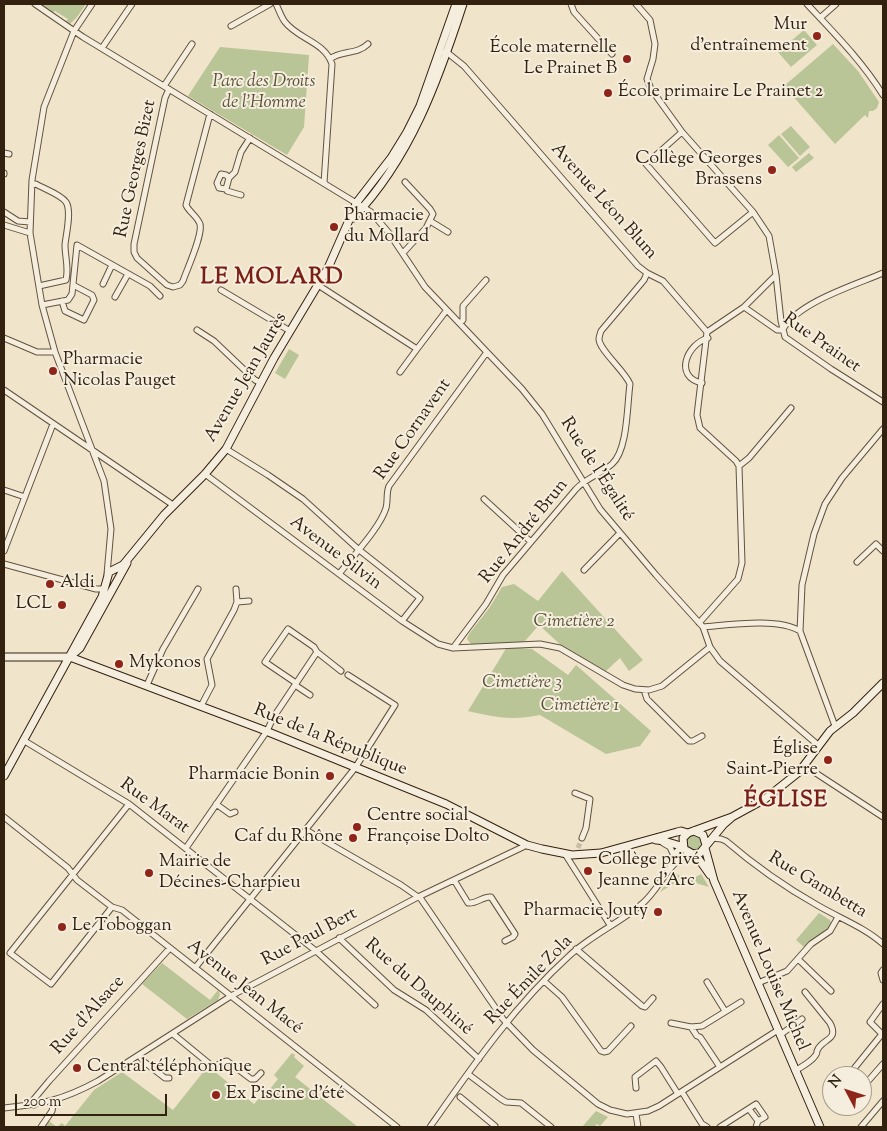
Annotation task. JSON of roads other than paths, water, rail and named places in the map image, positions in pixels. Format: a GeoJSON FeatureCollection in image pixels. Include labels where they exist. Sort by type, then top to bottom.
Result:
{"type":"FeatureCollection","features":[{"type":"Feature","properties":{"kind":"street","name":"Rue Georges Bizet"},"geometry":{"type":"LineString","coordinates":[[35,4],[74,31],[360,205]]}},
{"type":"Feature","properties":{"kind":"street"},"geometry":{"type":"LineString","coordinates":[[92,4],[74,31],[46,102],[37,142],[32,184],[30,233],[38,286],[55,352],[104,481],[110,513],[107,574]]}},
{"type":"Feature","properties":{"kind":"street"},"geometry":{"type":"LineString","coordinates":[[102,48],[132,4]]}},
{"type":"Feature","properties":{"kind":"street"},"geometry":{"type":"LineString","coordinates":[[231,26],[270,4]]}},
{"type":"Feature","properties":{"kind":"street"},"geometry":{"type":"LineString","coordinates":[[276,4],[286,23],[319,47],[330,59],[332,70],[324,183]]}},
{"type":"Feature","properties":{"kind":"street","name":"Avenue Jean Jaurès"},"geometry":{"type":"LineString","coordinates":[[4,776],[102,597],[107,574],[110,570],[120,567],[173,505],[205,474],[226,449],[290,331],[318,285],[349,222],[360,205],[396,161],[412,135],[425,109],[456,4]]}},
{"type":"Feature","properties":{"kind":"street","name":"Avenue Jean Jaurès"},"geometry":{"type":"LineString","coordinates":[[443,53],[463,4]]}},
{"type":"Feature","properties":{"kind":"street"},"geometry":{"type":"LineString","coordinates":[[571,4],[574,12],[612,54]]}},
{"type":"Feature","properties":{"kind":"street"},"geometry":{"type":"LineString","coordinates":[[636,4],[650,20],[655,44],[647,80],[651,89],[682,132],[753,212],[769,236],[783,330]]}},
{"type":"Feature","properties":{"kind":"street"},"geometry":{"type":"LineString","coordinates":[[807,4],[860,62],[883,95]]}},
{"type":"Feature","properties":{"kind":"street"},"geometry":{"type":"LineString","coordinates":[[820,18],[836,4]]}},
{"type":"Feature","properties":{"kind":"street"},"geometry":{"type":"LineString","coordinates":[[167,87],[192,44]]}},
{"type":"Feature","properties":{"kind":"street"},"geometry":{"type":"LineString","coordinates":[[330,59],[335,55],[363,49],[368,44]]}},
{"type":"Feature","properties":{"kind":"street","name":"Avenue Léon Blum"},"geometry":{"type":"LineString","coordinates":[[443,53],[457,59],[464,66],[631,258],[647,273],[663,281],[707,332]]}},
{"type":"Feature","properties":{"kind":"street","name":"Rue Georges Bizet"},"geometry":{"type":"LineString","coordinates":[[167,87],[134,244],[134,252],[137,258],[159,278],[167,285],[173,287],[180,285],[183,281],[201,231],[197,218],[187,209],[186,205],[210,114]]}},
{"type":"Feature","properties":{"kind":"street"},"geometry":{"type":"LineString","coordinates":[[682,132],[646,164],[715,243],[753,212]]}},
{"type":"Feature","properties":{"kind":"street"},"geometry":{"type":"LineString","coordinates":[[226,189],[228,178],[235,172],[241,152],[250,138]]}},
{"type":"Feature","properties":{"kind":"street"},"geometry":{"type":"LineString","coordinates":[[228,178],[226,175],[221,174],[217,183],[219,188],[241,196]]}},
{"type":"Feature","properties":{"kind":"street"},"geometry":{"type":"LineString","coordinates":[[403,253],[426,228],[433,214],[405,182]]}},
{"type":"Feature","properties":{"kind":"street"},"geometry":{"type":"LineString","coordinates":[[32,184],[36,184],[57,196],[65,202],[68,210],[65,248],[68,272],[66,280],[38,286]]}},
{"type":"Feature","properties":{"kind":"street","name":"Rue de l'Égalité"},"geometry":{"type":"LineString","coordinates":[[360,205],[383,227],[403,253],[424,287],[522,389],[542,414],[600,509],[701,625],[710,647],[720,661],[734,675],[818,745]]}},
{"type":"Feature","properties":{"kind":"street"},"geometry":{"type":"LineString","coordinates":[[4,212],[18,221],[30,222]]}},
{"type":"Feature","properties":{"kind":"street"},"geometry":{"type":"LineString","coordinates":[[430,221],[448,232]]}},
{"type":"Feature","properties":{"kind":"street"},"geometry":{"type":"LineString","coordinates":[[4,225],[30,233]]}},
{"type":"Feature","properties":{"kind":"street"},"geometry":{"type":"LineString","coordinates":[[42,305],[68,300],[72,294],[77,245],[150,286],[160,296]]}},
{"type":"Feature","properties":{"kind":"street"},"geometry":{"type":"LineString","coordinates":[[103,284],[112,264]]}},
{"type":"Feature","properties":{"kind":"street","name":"Rue André Brun"},"geometry":{"type":"LineString","coordinates":[[453,648],[486,604],[503,575],[531,542],[583,482],[611,465],[619,456],[630,384],[627,376],[601,346],[599,340],[601,331],[644,280],[647,273]]}},
{"type":"Feature","properties":{"kind":"street"},"geometry":{"type":"LineString","coordinates":[[783,330],[794,317],[829,295],[883,273]]}},
{"type":"Feature","properties":{"kind":"street"},"geometry":{"type":"LineString","coordinates":[[115,297],[128,274]]}},
{"type":"Feature","properties":{"kind":"street"},"geometry":{"type":"LineString","coordinates":[[701,625],[738,579],[742,563],[739,466],[700,428],[697,415],[708,338],[707,332],[744,307],[776,275]]}},
{"type":"Feature","properties":{"kind":"street"},"geometry":{"type":"LineString","coordinates":[[460,324],[463,320],[463,306],[486,280]]}},
{"type":"Feature","properties":{"kind":"street"},"geometry":{"type":"LineString","coordinates":[[62,301],[65,311],[84,320],[94,300],[92,295],[73,285]]}},
{"type":"Feature","properties":{"kind":"street"},"geometry":{"type":"LineString","coordinates":[[318,285],[417,349]]}},
{"type":"Feature","properties":{"kind":"street"},"geometry":{"type":"LineString","coordinates":[[221,290],[290,331]]}},
{"type":"Feature","properties":{"kind":"street","name":"Rue Prainet"},"geometry":{"type":"LineString","coordinates":[[744,307],[777,330],[783,330],[785,337],[883,402]]}},
{"type":"Feature","properties":{"kind":"street"},"geometry":{"type":"LineString","coordinates":[[400,372],[446,311]]}},
{"type":"Feature","properties":{"kind":"street"},"geometry":{"type":"LineString","coordinates":[[197,330],[214,341],[255,380],[261,383]]}},
{"type":"Feature","properties":{"kind":"street"},"geometry":{"type":"LineString","coordinates":[[4,338],[37,352],[55,352]]}},
{"type":"Feature","properties":{"kind":"street"},"geometry":{"type":"LineString","coordinates":[[702,383],[694,380],[684,364],[692,348],[708,338]]}},
{"type":"Feature","properties":{"kind":"street","name":"Rue Cornavent"},"geometry":{"type":"LineString","coordinates":[[339,574],[379,524],[387,507],[387,490],[389,486],[487,352]]}},
{"type":"Feature","properties":{"kind":"street"},"geometry":{"type":"LineString","coordinates":[[4,390],[173,505]]}},
{"type":"Feature","properties":{"kind":"street"},"geometry":{"type":"LineString","coordinates":[[739,466],[749,458],[791,408]]}},
{"type":"Feature","properties":{"kind":"street"},"geometry":{"type":"LineString","coordinates":[[4,550],[53,424]]}},
{"type":"Feature","properties":{"kind":"street"},"geometry":{"type":"LineString","coordinates":[[800,630],[802,585],[814,534],[825,504],[842,478],[883,429]]}},
{"type":"Feature","properties":{"kind":"street"},"geometry":{"type":"LineString","coordinates":[[226,449],[303,499],[358,549],[420,598],[402,622]]}},
{"type":"Feature","properties":{"kind":"street","name":"Avenue Silvin"},"geometry":{"type":"LineString","coordinates":[[205,474],[402,622],[438,644],[453,648]]}},
{"type":"Feature","properties":{"kind":"street"},"geometry":{"type":"LineString","coordinates":[[4,490],[25,497]]}},
{"type":"Feature","properties":{"kind":"street"},"geometry":{"type":"LineString","coordinates":[[484,499],[531,542]]}},
{"type":"Feature","properties":{"kind":"street"},"geometry":{"type":"LineString","coordinates":[[584,570],[620,533]]}},
{"type":"Feature","properties":{"kind":"street"},"geometry":{"type":"LineString","coordinates":[[857,562],[876,544],[883,552]]}},
{"type":"Feature","properties":{"kind":"street","name":"Avenue Jean Jaurès"},"geometry":{"type":"LineString","coordinates":[[70,656],[80,648],[130,556]]}},
{"type":"Feature","properties":{"kind":"street"},"geometry":{"type":"LineString","coordinates":[[109,561],[118,572],[118,579]]}},
{"type":"Feature","properties":{"kind":"street"},"geometry":{"type":"LineString","coordinates":[[4,564],[96,589],[104,589]]}},
{"type":"Feature","properties":{"kind":"street"},"geometry":{"type":"LineString","coordinates":[[147,685],[164,648],[198,589]]}},
{"type":"Feature","properties":{"kind":"street"},"geometry":{"type":"LineString","coordinates":[[201,706],[212,685],[206,659],[234,610],[237,602],[236,589]]}},
{"type":"Feature","properties":{"kind":"street"},"geometry":{"type":"LineString","coordinates":[[237,602],[249,601]]}},
{"type":"Feature","properties":{"kind":"street"},"geometry":{"type":"LineString","coordinates":[[701,625],[763,623],[794,627],[800,630],[835,726]]}},
{"type":"Feature","properties":{"kind":"street"},"geometry":{"type":"LineString","coordinates":[[310,695],[265,662],[288,629],[341,671]]}},
{"type":"Feature","properties":{"kind":"street"},"geometry":{"type":"LineString","coordinates":[[453,648],[540,644],[560,648],[623,684],[648,690],[662,686],[710,647]]}},
{"type":"Feature","properties":{"kind":"street"},"geometry":{"type":"LineString","coordinates":[[186,848],[267,732],[273,718],[317,652]]}},
{"type":"Feature","properties":{"kind":"street"},"geometry":{"type":"LineString","coordinates":[[4,657],[70,656]]}},
{"type":"Feature","properties":{"kind":"street","name":"Rue de la République"},"geometry":{"type":"LineString","coordinates":[[70,656],[446,804],[527,845],[565,854],[577,851],[608,852],[681,831],[691,832],[732,817],[769,796],[805,766],[818,745],[835,726],[853,712],[883,683]]}},
{"type":"Feature","properties":{"kind":"street"},"geometry":{"type":"LineString","coordinates":[[196,968],[355,768],[395,705],[348,674]]}},
{"type":"Feature","properties":{"kind":"street"},"geometry":{"type":"LineString","coordinates":[[644,690],[647,699],[689,741],[702,736]]}},
{"type":"Feature","properties":{"kind":"street","name":"Rue Marat"},"geometry":{"type":"LineString","coordinates":[[23,740],[129,804],[251,898],[316,951],[375,1004]]}},
{"type":"Feature","properties":{"kind":"street"},"geometry":{"type":"LineString","coordinates":[[805,766],[883,818]]}},
{"type":"Feature","properties":{"kind":"street"},"geometry":{"type":"LineString","coordinates":[[575,793],[590,799],[586,828],[582,838]]}},
{"type":"Feature","properties":{"kind":"street"},"geometry":{"type":"LineString","coordinates":[[112,907],[51,984],[10,953],[129,804]]}},
{"type":"Feature","properties":{"kind":"street"},"geometry":{"type":"LineString","coordinates":[[216,804],[230,814],[235,812]]}},
{"type":"Feature","properties":{"kind":"street","name":"Avenue Jean Macé"},"geometry":{"type":"LineString","coordinates":[[4,817],[68,868],[77,880],[112,907],[122,910],[397,1127]]}},
{"type":"Feature","properties":{"kind":"street","name":"Rue de la République"},"geometry":{"type":"LineString","coordinates":[[705,846],[732,817]]}},
{"type":"Feature","properties":{"kind":"street"},"geometry":{"type":"LineString","coordinates":[[306,830],[401,885],[422,900],[506,1022],[534,1050],[598,1104],[619,1113],[636,1114],[648,1112],[802,1019]]}},
{"type":"Feature","properties":{"kind":"street"},"geometry":{"type":"LineString","coordinates":[[691,832],[704,835],[705,846],[700,853],[691,854],[683,846],[683,838],[691,832]]}},
{"type":"Feature","properties":{"kind":"street","name":"Rue Gambetta"},"geometry":{"type":"LineString","coordinates":[[712,838],[721,839],[726,842],[793,892],[854,924],[883,944]]}},
{"type":"Feature","properties":{"kind":"street"},"geometry":{"type":"LineString","coordinates":[[655,840],[670,847],[674,856]]}},
{"type":"Feature","properties":{"kind":"street","name":"Rue de la République"},"geometry":{"type":"LineString","coordinates":[[655,840],[664,840],[683,846]]}},
{"type":"Feature","properties":{"kind":"street","name":"Rue Paul Bert"},"geometry":{"type":"LineString","coordinates":[[4,1108],[54,1101],[77,1093],[231,996],[418,897],[527,845]]}},
{"type":"Feature","properties":{"kind":"street","name":"Rue Émile Zola"},"geometry":{"type":"LineString","coordinates":[[668,872],[674,856],[683,846]]}},
{"type":"Feature","properties":{"kind":"street","name":"Avenue Louise Michel"},"geometry":{"type":"LineString","coordinates":[[705,846],[714,881],[820,1127]]}},
{"type":"Feature","properties":{"kind":"street"},"geometry":{"type":"LineString","coordinates":[[565,854],[610,925]]}},
{"type":"Feature","properties":{"kind":"street","name":"Rue Émile Zola"},"geometry":{"type":"LineString","coordinates":[[430,1127],[506,1022],[544,982],[576,949],[633,911],[645,900],[680,858],[691,854]]}},
{"type":"Feature","properties":{"kind":"street","name":"Avenue Louise Michel"},"geometry":{"type":"LineString","coordinates":[[691,854],[698,858],[714,881]]}},
{"type":"Feature","properties":{"kind":"street"},"geometry":{"type":"LineString","coordinates":[[454,880],[468,903],[477,902],[486,896],[491,897],[515,934],[505,941]]}},
{"type":"Feature","properties":{"kind":"street"},"geometry":{"type":"LineString","coordinates":[[758,983],[787,971],[811,944],[830,931],[838,916]]}},
{"type":"Feature","properties":{"kind":"street","name":"Rue du Dauphiné"},"geometry":{"type":"LineString","coordinates":[[339,938],[394,990],[426,1010],[479,1059]]}},
{"type":"Feature","properties":{"kind":"street","name":"Rue d'Alsace"},"geometry":{"type":"LineString","coordinates":[[34,1105],[34,1099],[49,1081],[170,948]]}},
{"type":"Feature","properties":{"kind":"street"},"geometry":{"type":"LineString","coordinates":[[576,949],[642,1006],[645,1007],[653,998]]}},
{"type":"Feature","properties":{"kind":"street"},"geometry":{"type":"LineString","coordinates":[[798,960],[830,991]]}},
{"type":"Feature","properties":{"kind":"street"},"geometry":{"type":"LineString","coordinates":[[883,970],[881,973],[883,980]]}},
{"type":"Feature","properties":{"kind":"street"},"geometry":{"type":"LineString","coordinates":[[544,982],[562,997],[601,1051],[608,1051],[631,1026]]}},
{"type":"Feature","properties":{"kind":"street"},"geometry":{"type":"LineString","coordinates":[[707,982],[726,1011]]}},
{"type":"Feature","properties":{"kind":"street"},"geometry":{"type":"LineString","coordinates":[[795,1071],[814,1058],[818,1048],[831,1038],[833,1028],[805,992]]}},
{"type":"Feature","properties":{"kind":"street"},"geometry":{"type":"LineString","coordinates":[[671,1023],[691,1028],[702,1026],[741,1002]]}},
{"type":"Feature","properties":{"kind":"street"},"geometry":{"type":"LineString","coordinates":[[856,1066],[882,1035],[870,1022],[883,1004]]}},
{"type":"Feature","properties":{"kind":"street"},"geometry":{"type":"LineString","coordinates":[[700,1037],[702,1026]]}},
{"type":"Feature","properties":{"kind":"street"},"geometry":{"type":"LineString","coordinates":[[691,1028],[700,1037],[720,1067]]}},
{"type":"Feature","properties":{"kind":"street"},"geometry":{"type":"LineString","coordinates":[[173,1034],[212,1066],[227,1062],[251,1079],[255,1079],[261,1073]]}},
{"type":"Feature","properties":{"kind":"street"},"geometry":{"type":"LineString","coordinates":[[139,1055],[143,1061],[165,1078],[169,1078]]}},
{"type":"Feature","properties":{"kind":"street"},"geometry":{"type":"LineString","coordinates":[[636,1088],[636,1077],[656,1061],[702,1124],[707,1127]]}},
{"type":"Feature","properties":{"kind":"street"},"geometry":{"type":"LineString","coordinates":[[872,1077],[883,1064]]}},
{"type":"Feature","properties":{"kind":"street"},"geometry":{"type":"LineString","coordinates":[[468,1074],[506,1102],[521,1103],[551,1127]]}},
{"type":"Feature","properties":{"kind":"street"},"geometry":{"type":"LineString","coordinates":[[460,1097],[494,1127]]}},
{"type":"Feature","properties":{"kind":"street"},"geometry":{"type":"LineString","coordinates":[[41,1127],[52,1111],[54,1101]]}},
{"type":"Feature","properties":{"kind":"street"},"geometry":{"type":"LineString","coordinates":[[861,1127],[883,1101]]}},
{"type":"Feature","properties":{"kind":"street"},"geometry":{"type":"LineString","coordinates":[[720,1127],[756,1104],[765,1117],[758,1121],[756,1127]]}},
{"type":"Feature","properties":{"kind":"street"},"geometry":{"type":"LineString","coordinates":[[636,1114],[638,1127]]}},
{"type":"Feature","properties":{"kind":"tunnel"},"geometry":{"type":"LineString","coordinates":[[578,848],[582,838]]}},
{"type":"Feature","properties":{"kind":"place","name":"Mur d'entraînement"},"geometry":{"type":"Point","coordinates":[817,36]}},
{"type":"Feature","properties":{"kind":"place","name":"École maternelle Le Prainet B"},"geometry":{"type":"Point","coordinates":[627,59]}},
{"type":"Feature","properties":{"kind":"place","name":"École primaire Le Prainet 2"},"geometry":{"type":"Point","coordinates":[608,93]}},
{"type":"Feature","properties":{"kind":"place","name":"Collège Georges Brassens"},"geometry":{"type":"Point","coordinates":[772,170]}},
{"type":"Feature","properties":{"kind":"place","name":"Pharmacie du Mollard"},"geometry":{"type":"Point","coordinates":[334,227]}},
{"type":"Feature","properties":{"kind":"place","name":"Pharmacie Nicolas Pauget"},"geometry":{"type":"Point","coordinates":[53,371]}},
{"type":"Feature","properties":{"kind":"place","name":"Aldi"},"geometry":{"type":"Point","coordinates":[50,584]}},
{"type":"Feature","properties":{"kind":"place","name":"LCL"},"geometry":{"type":"Point","coordinates":[62,605]}},
{"type":"Feature","properties":{"kind":"place","name":"Mykonos"},"geometry":{"type":"Point","coordinates":[119,664]}},
{"type":"Feature","properties":{"kind":"place","name":"Église Saint-Pierre"},"geometry":{"type":"Point","coordinates":[828,760]}},
{"type":"Feature","properties":{"kind":"place","name":"Pharmacie Bonin"},"geometry":{"type":"Point","coordinates":[330,776]}},
{"type":"Feature","properties":{"kind":"place","name":"Centre social Françoise Dolto"},"geometry":{"type":"Point","coordinates":[357,827]}},
{"type":"Feature","properties":{"kind":"place","name":"Caf du Rhône"},"geometry":{"type":"Point","coordinates":[353,838]}},
{"type":"Feature","properties":{"kind":"place","name":"Collège privé Jeanne d'Arc"},"geometry":{"type":"Point","coordinates":[588,871]}},
{"type":"Feature","properties":{"kind":"place","name":"Mairie de Décines-Charpieu"},"geometry":{"type":"Point","coordinates":[149,873]}},
{"type":"Feature","properties":{"kind":"place","name":"Pharmacie Jouty"},"geometry":{"type":"Point","coordinates":[658,912]}},
{"type":"Feature","properties":{"kind":"place","name":"Le Toboggan"},"geometry":{"type":"Point","coordinates":[62,927]}},
{"type":"Feature","properties":{"kind":"place","name":"Central téléphonique"},"geometry":{"type":"Point","coordinates":[77,1068]}},
{"type":"Feature","properties":{"kind":"place","name":"Ex Piscine d'été"},"geometry":{"type":"Point","coordinates":[216,1095]}},
{"type":"Feature","properties":{"kind":"district","name":"LE MOLARD"},"geometry":{"type":"Point","coordinates":[272,279]}},
{"type":"Feature","properties":{"kind":"district","name":"ÉGLISE"},"geometry":{"type":"Point","coordinates":[786,802]}},
{"type":"Feature","properties":{"kind":"park label","name":"Parc des Droits de l'Homme"},"geometry":{"type":"Point","coordinates":[264,94]}},
{"type":"Feature","properties":{"kind":"park label","name":"Cimetière 2"},"geometry":{"type":"Point","coordinates":[574,623]}},
{"type":"Feature","properties":{"kind":"park label","name":"Cimetière 3"},"geometry":{"type":"Point","coordinates":[522,684]}},
{"type":"Feature","properties":{"kind":"park label","name":"Cimetière 1"},"geometry":{"type":"Point","coordinates":[580,707]}}]}
